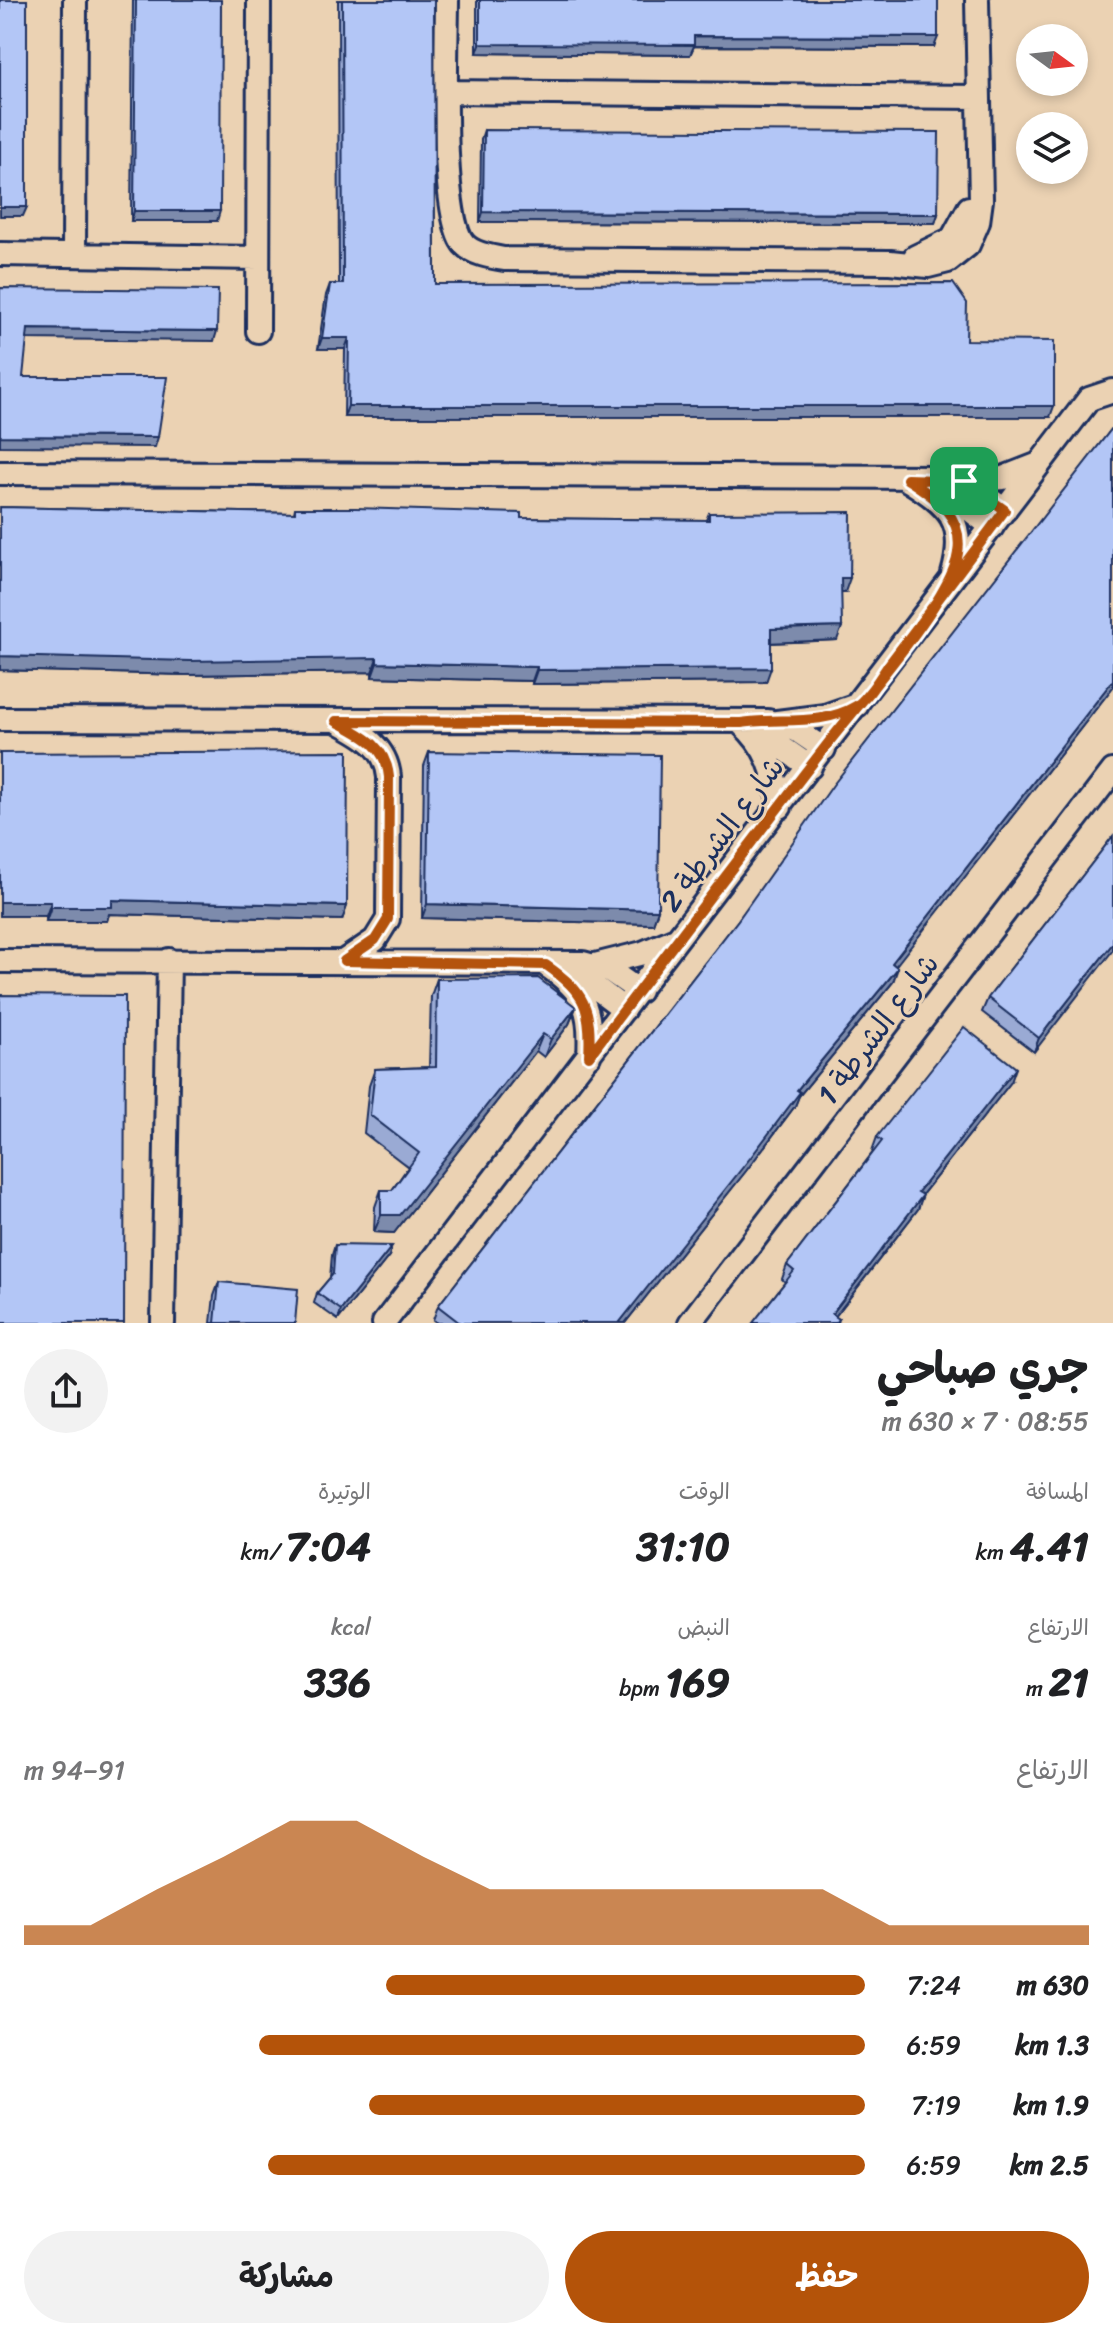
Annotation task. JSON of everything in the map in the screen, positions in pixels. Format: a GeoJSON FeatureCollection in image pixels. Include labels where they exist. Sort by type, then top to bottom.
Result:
{"type":"FeatureCollection","features":[{"type":"Feature","properties":{"kind":"street"},"geometry":{"type":"LineString","coordinates":[[74,255],[75,0]]}},
{"type":"Feature","properties":{"kind":"street"},"geometry":{"type":"LineString","coordinates":[[258,331],[259,0]]}},
{"type":"Feature","properties":{"kind":"street"},"geometry":{"type":"LineString","coordinates":[[447,0],[448,200],[465,245],[481,254],[504,259],[890,262],[929,253],[952,239],[967,216],[978,168],[977,0]]}},
{"type":"Feature","properties":{"kind":"street"},"geometry":{"type":"LineString","coordinates":[[448,92],[978,97]]}},
{"type":"Feature","properties":{"kind":"street"},"geometry":{"type":"LineString","coordinates":[[0,254],[258,258]]}},
{"type":"Feature","properties":{"kind":"street","name":"شارع الشرطة 2"},"geometry":{"type":"LineString","coordinates":[[390,1321],[1089,399],[1113,391]]}},
{"type":"Feature","properties":{"kind":"street"},"geometry":{"type":"LineString","coordinates":[[5,475],[964,481],[1003,478],[1040,464]]}},
{"type":"Feature","properties":{"kind":"street"},"geometry":{"type":"LineString","coordinates":[[907,479],[938,500],[954,521],[958,554],[950,584]]}},
{"type":"Feature","properties":{"kind":"street"},"geometry":{"type":"LineString","coordinates":[[930,479],[999,518]]}},
{"type":"Feature","properties":{"kind":"street"},"geometry":{"type":"LineString","coordinates":[[964,481],[999,518]]}},
{"type":"Feature","properties":{"kind":"street"},"geometry":{"type":"LineString","coordinates":[[0,719],[741,723],[807,720],[858,705]]}},
{"type":"Feature","properties":{"kind":"street"},"geometry":{"type":"LineString","coordinates":[[336,721],[375,744],[385,760],[389,777],[388,919],[375,940],[344,961]]}},
{"type":"Feature","properties":{"kind":"street"},"geometry":{"type":"LineString","coordinates":[[771,722],[796,730],[817,758]]}},
{"type":"Feature","properties":{"kind":"street"},"geometry":{"type":"LineString","coordinates":[[741,723],[817,758]]}},
{"type":"Feature","properties":{"kind":"street"},"geometry":{"type":"LineString","coordinates":[[741,723],[768,756],[776,775],[780,807]]}},
{"type":"Feature","properties":{"kind":"street","name":"شارع الشرطة 1"},"geometry":{"type":"LineString","coordinates":[[690,1323],[1113,771]]}},
{"type":"Feature","properties":{"kind":"street"},"geometry":{"type":"LineString","coordinates":[[0,961],[595,965],[643,953],[681,937]]}},
{"type":"Feature","properties":{"kind":"street"},"geometry":{"type":"LineString","coordinates":[[163,1323],[169,960]]}},
{"type":"Feature","properties":{"kind":"street"},"geometry":{"type":"LineString","coordinates":[[555,965],[597,986],[624,1009]]}},
{"type":"Feature","properties":{"kind":"street"},"geometry":{"type":"LineString","coordinates":[[555,965],[583,1000],[591,1027],[589,1056]]}},
{"type":"Feature","properties":{"kind":"street"},"geometry":{"type":"LineString","coordinates":[[595,965],[609,970],[639,991]]}},
{"type":"Feature","properties":{"kind":"building"},"geometry":{"type":"Polygon","coordinates":[[[0,0],[27,0],[27,207],[0,207],[0,0]]]}},
{"type":"Feature","properties":{"kind":"building"},"geometry":{"type":"Polygon","coordinates":[[[136,0],[221,0],[220,211],[134,211],[136,0]]]}},
{"type":"Feature","properties":{"kind":"building"},"geometry":{"type":"Polygon","coordinates":[[[342,0],[434,0],[435,284],[953,283],[967,303],[966,340],[1054,341],[1054,406],[348,406],[349,338],[322,338],[330,284],[343,284],[342,0]]]}},
{"type":"Feature","properties":{"kind":"building"},"geometry":{"type":"Polygon","coordinates":[[[480,0],[938,0],[938,37],[694,36],[694,45],[480,44],[480,0]]]}},
{"type":"Feature","properties":{"kind":"building"},"geometry":{"type":"Polygon","coordinates":[[[484,130],[939,132],[938,214],[483,212],[484,130]]]}},
{"type":"Feature","properties":{"kind":"building"},"geometry":{"type":"Polygon","coordinates":[[[0,288],[218,290],[217,331],[28,329],[23,377],[167,377],[158,437],[0,436],[0,288]]]}},
{"type":"Feature","properties":{"kind":"building"},"geometry":{"type":"Polygon","coordinates":[[[1113,427],[1113,680],[892,963],[898,968],[797,1090],[800,1092],[751,1157],[619,1323],[460,1323],[438,1306],[738,920],[833,785],[1113,427]]]}},
{"type":"Feature","properties":{"kind":"building"},"geometry":{"type":"Polygon","coordinates":[[[0,507],[295,513],[295,508],[356,508],[521,513],[521,518],[709,520],[709,513],[851,512],[850,578],[841,578],[842,627],[771,629],[771,668],[537,670],[537,667],[377,663],[377,658],[190,661],[0,656],[0,507]]]}},
{"type":"Feature","properties":{"kind":"building"},"geometry":{"type":"Polygon","coordinates":[[[348,751],[347,906],[112,900],[112,907],[51,907],[51,902],[0,902],[0,753],[348,751]]]}},
{"type":"Feature","properties":{"kind":"building"},"geometry":{"type":"Polygon","coordinates":[[[429,752],[660,755],[658,910],[427,904],[429,752]]]}},
{"type":"Feature","properties":{"kind":"building"},"geometry":{"type":"Polygon","coordinates":[[[1113,836],[1113,943],[1039,1038],[988,998],[1113,836]]]}},
{"type":"Feature","properties":{"kind":"building"},"geometry":{"type":"Polygon","coordinates":[[[538,978],[576,1007],[551,1039],[543,1034],[400,1215],[381,1215],[381,1190],[392,1190],[419,1153],[370,1115],[375,1069],[436,1067],[437,979],[538,978]]]}},
{"type":"Feature","properties":{"kind":"building"},"geometry":{"type":"Polygon","coordinates":[[[0,995],[125,996],[124,1323],[0,1323],[0,995]]]}},
{"type":"Feature","properties":{"kind":"building"},"geometry":{"type":"Polygon","coordinates":[[[964,1027],[1016,1068],[918,1192],[923,1195],[832,1314],[839,1319],[836,1323],[753,1323],[794,1271],[787,1265],[882,1141],[877,1137],[964,1027]]]}},
{"type":"Feature","properties":{"kind":"building"},"geometry":{"type":"Polygon","coordinates":[[[335,1245],[392,1246],[341,1310],[317,1293],[333,1274],[335,1245]]]}},
{"type":"Feature","properties":{"kind":"building"},"geometry":{"type":"Polygon","coordinates":[[[219,1282],[298,1289],[295,1323],[215,1323],[219,1282]]]}},
{"type":"Feature","properties":{"kind":"route"},"geometry":{"type":"LineString","coordinates":[[964,481],[943,477],[907,479],[938,500],[948,509],[954,521],[959,543],[950,584],[858,705],[589,1056],[591,1027],[579,991],[546,965],[344,961],[375,940],[388,919],[389,777],[382,752],[375,744],[336,721],[789,722],[825,716],[858,705],[909,638],[950,584],[1005,510],[977,487],[964,481]]}}]}
